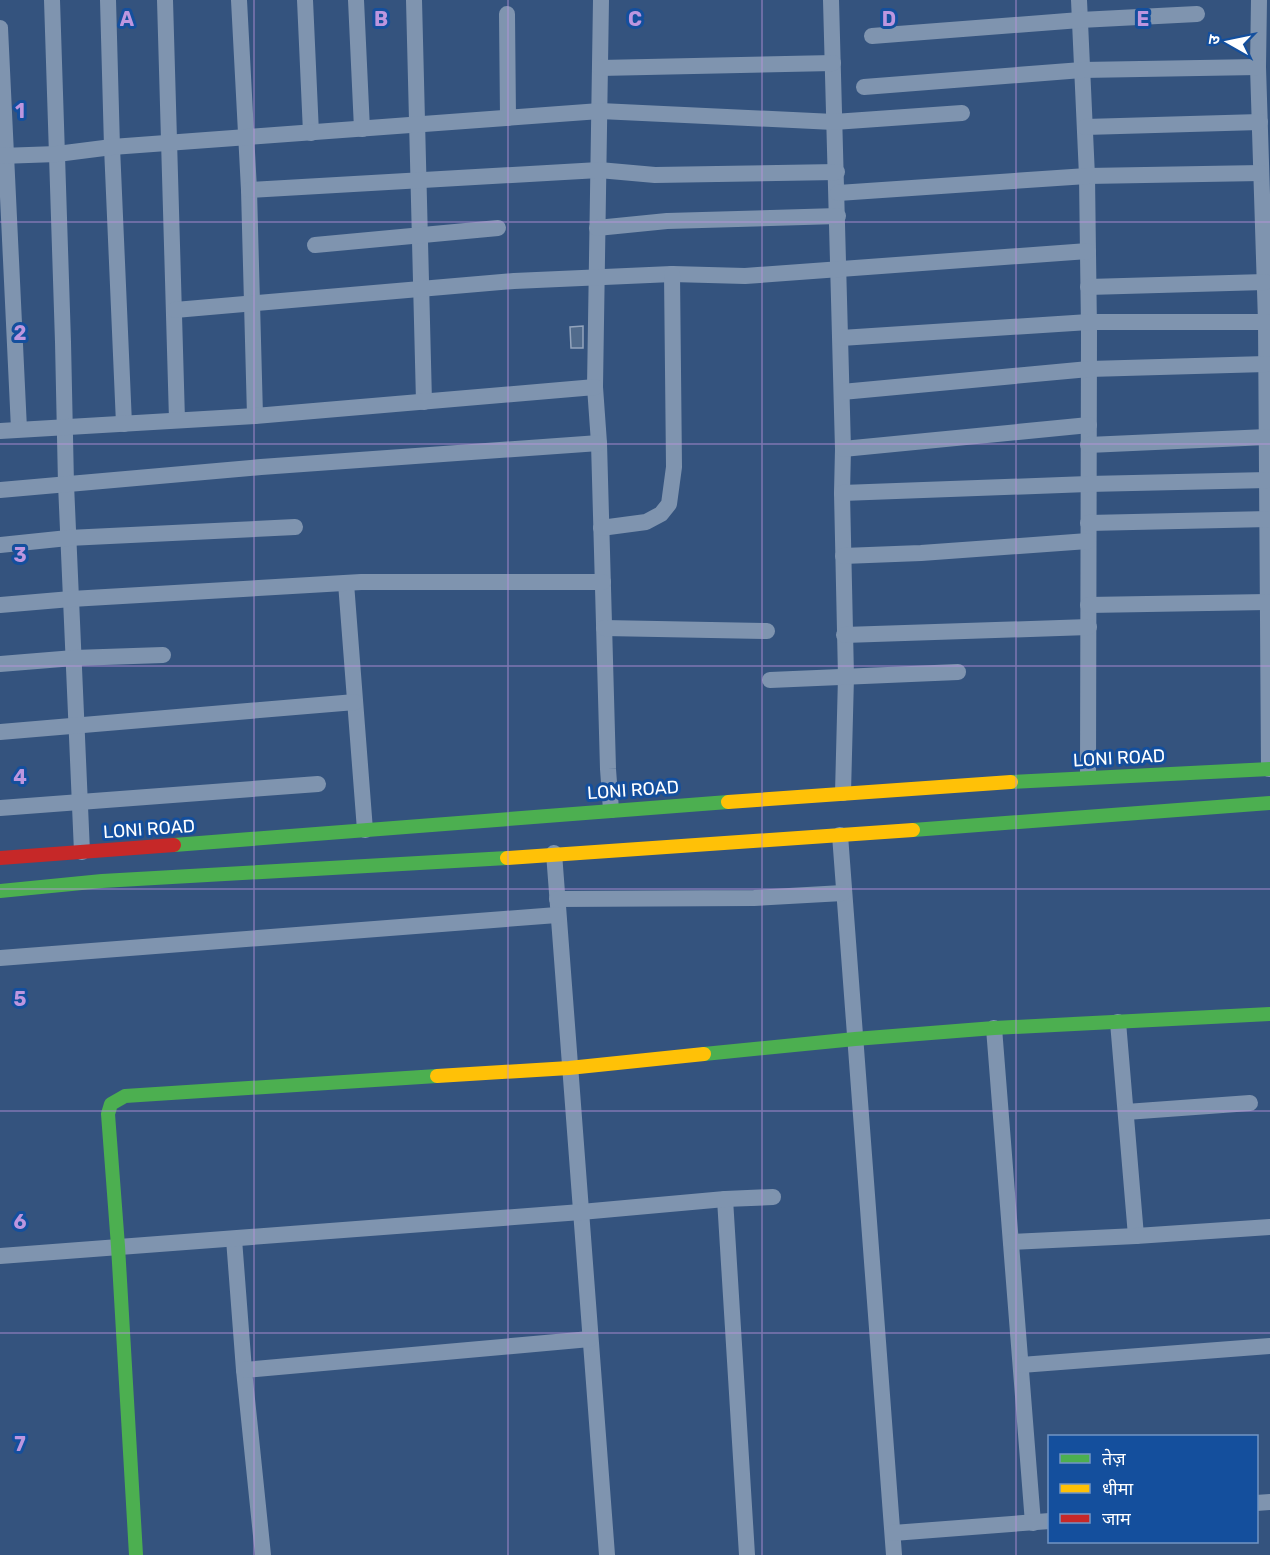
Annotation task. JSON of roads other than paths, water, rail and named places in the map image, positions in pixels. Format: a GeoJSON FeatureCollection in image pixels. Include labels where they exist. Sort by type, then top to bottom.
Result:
{"type":"FeatureCollection","features":[{"type":"Feature","properties":{"kind":"main road","name":"LONI ROAD"},"geometry":{"type":"LineString","coordinates":[[0,858],[843,793],[1088,777],[1269,769]]}},
{"type":"Feature","properties":{"kind":"main road"},"geometry":{"type":"LineString","coordinates":[[0,891],[102,881],[422,864],[1270,803]]}},
{"type":"Feature","properties":{"kind":"main road"},"geometry":{"type":"LineString","coordinates":[[136,1555],[108,1113],[110,1105],[116,1099],[125,1096],[569,1068],[855,1039],[994,1028],[1270,1014]]}},
{"type":"Feature","properties":{"kind":"street"},"geometry":{"type":"LineString","coordinates":[[52,0],[66,484],[82,852]]}},
{"type":"Feature","properties":{"kind":"street"},"geometry":{"type":"LineString","coordinates":[[108,0],[124,424]]}},
{"type":"Feature","properties":{"kind":"street"},"geometry":{"type":"LineString","coordinates":[[165,0],[177,420]]}},
{"type":"Feature","properties":{"kind":"street"},"geometry":{"type":"LineString","coordinates":[[239,0],[249,190],[255,416]]}},
{"type":"Feature","properties":{"kind":"street"},"geometry":{"type":"LineString","coordinates":[[305,0],[311,133]]}},
{"type":"Feature","properties":{"kind":"street"},"geometry":{"type":"LineString","coordinates":[[356,0],[362,129]]}},
{"type":"Feature","properties":{"kind":"street"},"geometry":{"type":"LineString","coordinates":[[414,0],[424,402]]}},
{"type":"Feature","properties":{"kind":"street"},"geometry":{"type":"LineString","coordinates":[[601,0],[595,387],[599,443],[611,810]]}},
{"type":"Feature","properties":{"kind":"street"},"geometry":{"type":"LineString","coordinates":[[831,0],[838,193],[843,449],[846,677],[843,793]]}},
{"type":"Feature","properties":{"kind":"street"},"geometry":{"type":"LineString","coordinates":[[1079,0],[1087,176],[1089,322],[1088,777]]}},
{"type":"Feature","properties":{"kind":"street"},"geometry":{"type":"LineString","coordinates":[[1259,0],[1258,67],[1270,540],[1267,602],[1269,769]]}},
{"type":"Feature","properties":{"kind":"street"},"geometry":{"type":"LineString","coordinates":[[507,14],[508,118]]}},
{"type":"Feature","properties":{"kind":"street"},"geometry":{"type":"LineString","coordinates":[[872,36],[1080,20],[1197,14]]}},
{"type":"Feature","properties":{"kind":"street"},"geometry":{"type":"LineString","coordinates":[[0,28],[3,155],[19,429]]}},
{"type":"Feature","properties":{"kind":"street"},"geometry":{"type":"LineString","coordinates":[[600,68],[833,63]]}},
{"type":"Feature","properties":{"kind":"street"},"geometry":{"type":"LineString","coordinates":[[864,87],[1082,70],[1258,67]]}},
{"type":"Feature","properties":{"kind":"street"},"geometry":{"type":"LineString","coordinates":[[3,155],[57,154],[112,147],[600,111],[834,123],[962,113]]}},
{"type":"Feature","properties":{"kind":"street"},"geometry":{"type":"LineString","coordinates":[[1085,127],[1260,122]]}},
{"type":"Feature","properties":{"kind":"street"},"geometry":{"type":"LineString","coordinates":[[249,190],[599,170],[655,175],[837,172]]}},
{"type":"Feature","properties":{"kind":"street"},"geometry":{"type":"LineString","coordinates":[[838,193],[1087,176],[1262,173]]}},
{"type":"Feature","properties":{"kind":"street"},"geometry":{"type":"LineString","coordinates":[[597,228],[667,221],[838,216]]}},
{"type":"Feature","properties":{"kind":"street"},"geometry":{"type":"LineString","coordinates":[[315,245],[498,228]]}},
{"type":"Feature","properties":{"kind":"street"},"geometry":{"type":"LineString","coordinates":[[175,310],[514,281],[672,274],[745,276],[1088,251]]}},
{"type":"Feature","properties":{"kind":"street"},"geometry":{"type":"LineString","coordinates":[[602,528],[646,522],[661,514],[669,504],[674,467],[672,274]]}},
{"type":"Feature","properties":{"kind":"street"},"geometry":{"type":"LineString","coordinates":[[1088,287],[1265,282]]}},
{"type":"Feature","properties":{"kind":"street"},"geometry":{"type":"LineString","coordinates":[[841,338],[1089,322],[1266,322]]}},
{"type":"Feature","properties":{"kind":"street"},"geometry":{"type":"LineString","coordinates":[[842,392],[1089,369],[1266,364]]}},
{"type":"Feature","properties":{"kind":"street"},"geometry":{"type":"LineString","coordinates":[[0,431],[255,416],[595,387]]}},
{"type":"Feature","properties":{"kind":"street"},"geometry":{"type":"LineString","coordinates":[[843,449],[1089,425]]}},
{"type":"Feature","properties":{"kind":"street"},"geometry":{"type":"LineString","coordinates":[[1088,445],[1267,437]]}},
{"type":"Feature","properties":{"kind":"street"},"geometry":{"type":"LineString","coordinates":[[0,490],[261,467],[599,443]]}},
{"type":"Feature","properties":{"kind":"street"},"geometry":{"type":"LineString","coordinates":[[842,493],[1268,480]]}},
{"type":"Feature","properties":{"kind":"street"},"geometry":{"type":"LineString","coordinates":[[1088,523],[1269,519]]}},
{"type":"Feature","properties":{"kind":"street"},"geometry":{"type":"LineString","coordinates":[[0,545],[68,538],[295,527]]}},
{"type":"Feature","properties":{"kind":"street"},"geometry":{"type":"LineString","coordinates":[[843,556],[1088,541]]}},
{"type":"Feature","properties":{"kind":"street"},"geometry":{"type":"LineString","coordinates":[[0,605],[346,583],[603,582]]}},
{"type":"Feature","properties":{"kind":"street"},"geometry":{"type":"LineString","coordinates":[[346,583],[365,830]]}},
{"type":"Feature","properties":{"kind":"street"},"geometry":{"type":"LineString","coordinates":[[1088,605],[1267,602]]}},
{"type":"Feature","properties":{"kind":"street"},"geometry":{"type":"LineString","coordinates":[[844,635],[1089,627]]}},
{"type":"Feature","properties":{"kind":"street"},"geometry":{"type":"LineString","coordinates":[[604,628],[767,631]]}},
{"type":"Feature","properties":{"kind":"street"},"geometry":{"type":"LineString","coordinates":[[0,664],[74,658],[163,655]]}},
{"type":"Feature","properties":{"kind":"street"},"geometry":{"type":"LineString","coordinates":[[770,680],[958,672]]}},
{"type":"Feature","properties":{"kind":"street"},"geometry":{"type":"LineString","coordinates":[[0,732],[355,702]]}},
{"type":"Feature","properties":{"kind":"street"},"geometry":{"type":"LineString","coordinates":[[0,808],[318,784]]}},
{"type":"Feature","properties":{"kind":"street"},"geometry":{"type":"LineString","coordinates":[[840,835],[894,1555]]}},
{"type":"Feature","properties":{"kind":"street"},"geometry":{"type":"LineString","coordinates":[[554,854],[607,1555]]}},
{"type":"Feature","properties":{"kind":"street"},"geometry":{"type":"LineString","coordinates":[[0,958],[557,907],[843,893]]}},
{"type":"Feature","properties":{"kind":"street"},"geometry":{"type":"LineString","coordinates":[[1118,1022],[1136,1236]]}},
{"type":"Feature","properties":{"kind":"street"},"geometry":{"type":"LineString","coordinates":[[994,1028],[1032,1522]]}},
{"type":"Feature","properties":{"kind":"street"},"geometry":{"type":"LineString","coordinates":[[1126,1112],[1250,1104]]}},
{"type":"Feature","properties":{"kind":"street"},"geometry":{"type":"LineString","coordinates":[[0,1256],[772,1197]]}},
{"type":"Feature","properties":{"kind":"street"},"geometry":{"type":"LineString","coordinates":[[725,1199],[747,1555]]}},
{"type":"Feature","properties":{"kind":"street"},"geometry":{"type":"LineString","coordinates":[[1011,1242],[1270,1227]]}},
{"type":"Feature","properties":{"kind":"street"},"geometry":{"type":"LineString","coordinates":[[234,1239],[244,1370],[263,1555]]}},
{"type":"Feature","properties":{"kind":"street"},"geometry":{"type":"LineString","coordinates":[[244,1370],[590,1339]]}},
{"type":"Feature","properties":{"kind":"street"},"geometry":{"type":"LineString","coordinates":[[1021,1365],[1270,1346]]}},
{"type":"Feature","properties":{"kind":"street"},"geometry":{"type":"LineString","coordinates":[[893,1533],[1048,1521]]}}]}
